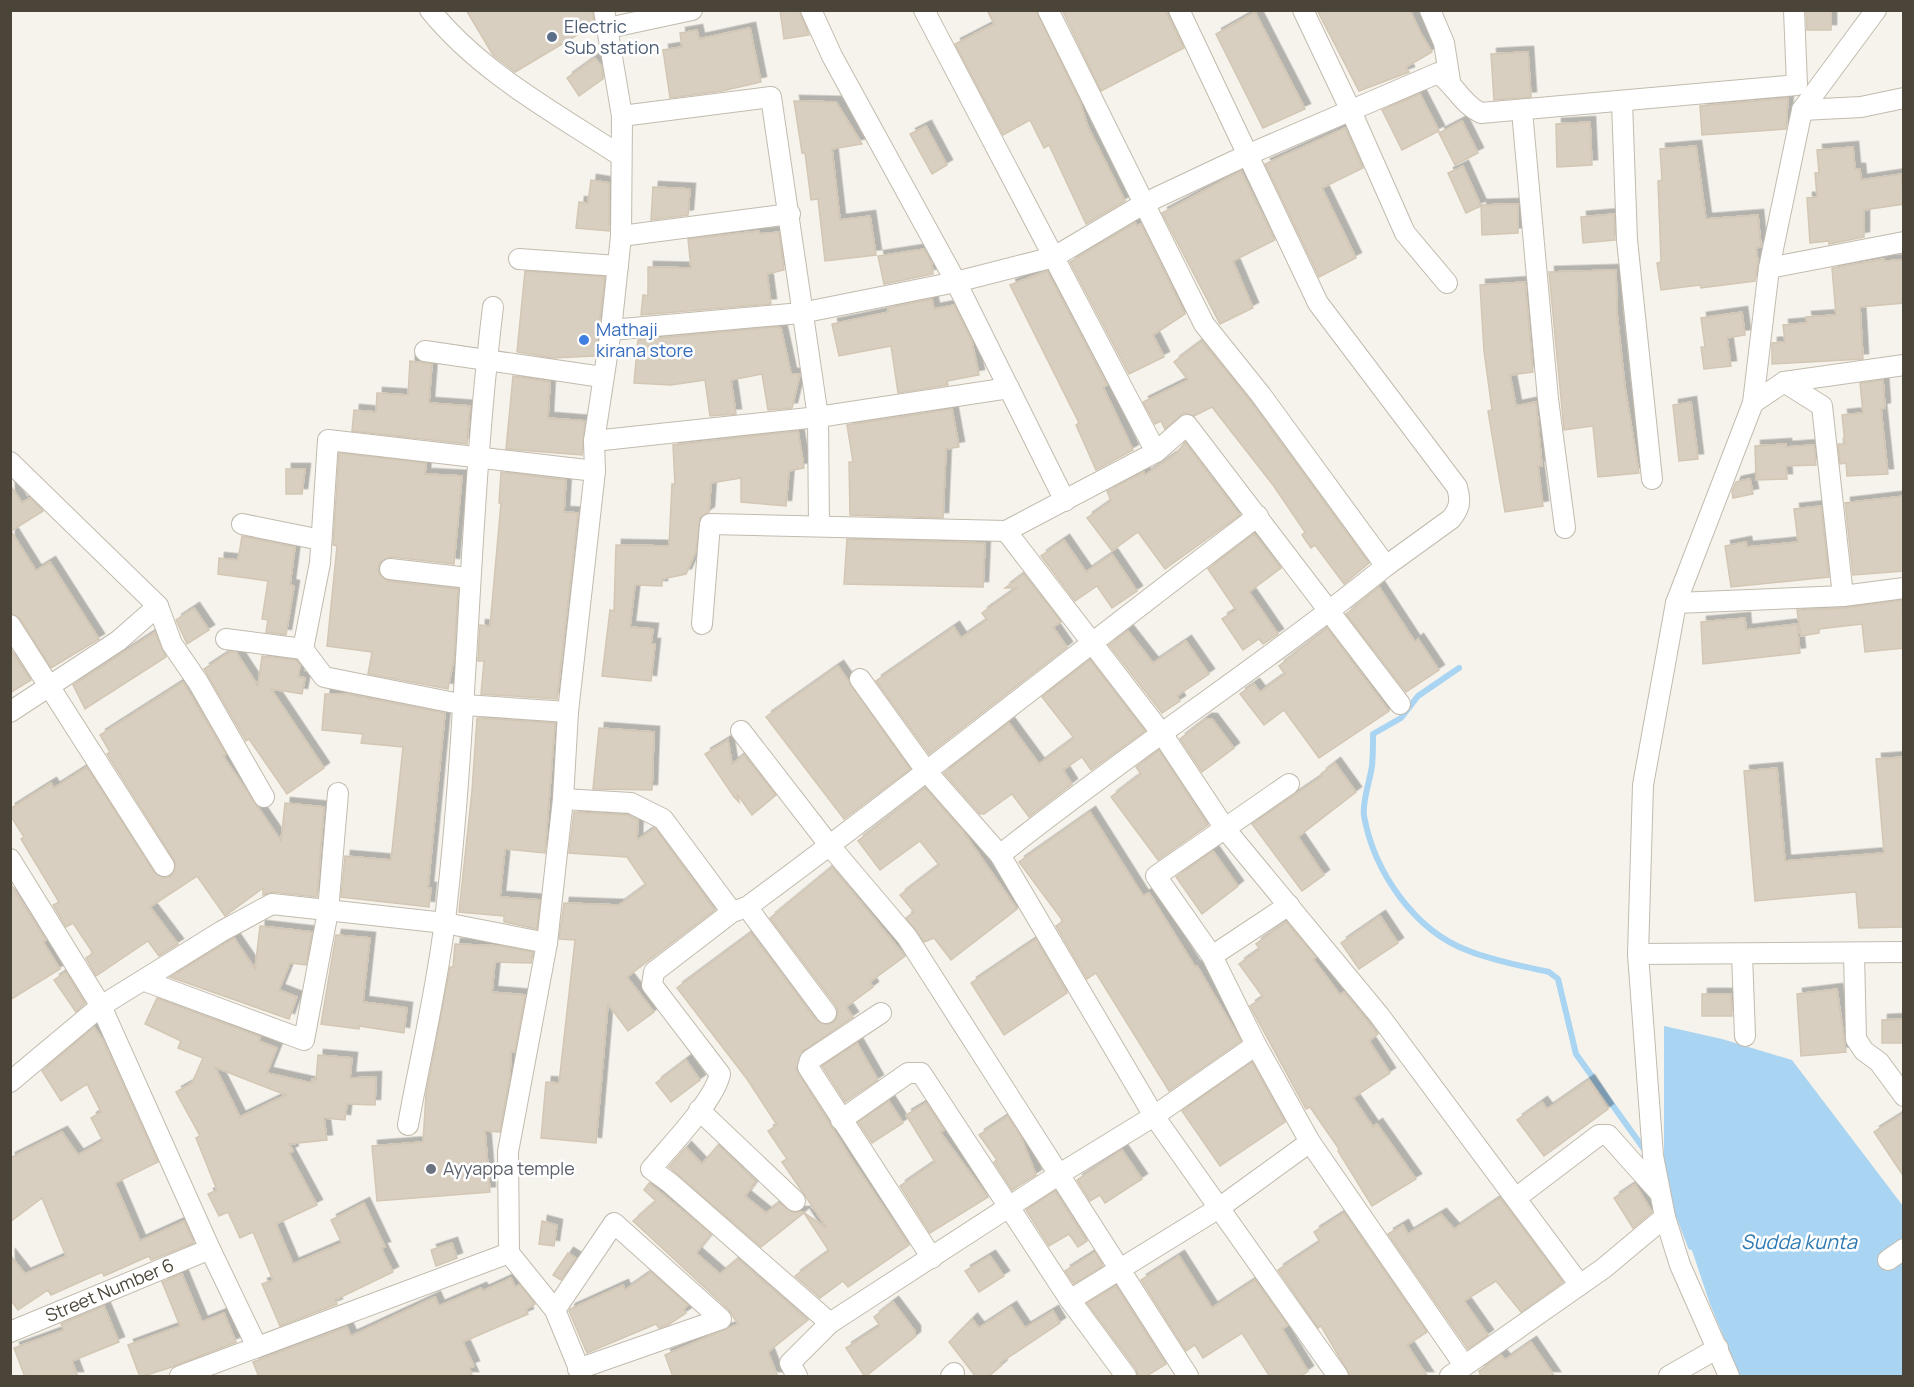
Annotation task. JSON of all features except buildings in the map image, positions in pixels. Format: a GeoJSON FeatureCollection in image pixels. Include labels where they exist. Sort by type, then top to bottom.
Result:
{"type":"FeatureCollection","features":[{"type":"Feature","properties":{"kind":"street"},"geometry":{"type":"LineString","coordinates":[[430,10],[445,29],[497,75],[621,156]]}},
{"type":"Feature","properties":{"kind":"street"},"geometry":{"type":"LineString","coordinates":[[555,1310],[614,1223],[721,1319],[580,1373],[555,1310],[508,1253],[508,1152],[548,943],[563,799],[568,711],[595,471],[594,441],[611,330],[621,236],[621,116],[606,20],[692,10]]}},
{"type":"Feature","properties":{"kind":"street"},"geometry":{"type":"LineString","coordinates":[[811,10],[864,116],[956,282],[1065,501]]}},
{"type":"Feature","properties":{"kind":"street"},"geometry":{"type":"LineString","coordinates":[[924,10],[1156,452]]}},
{"type":"Feature","properties":{"kind":"street"},"geometry":{"type":"LineString","coordinates":[[1048,10],[1204,324],[1261,394],[1386,566]]}},
{"type":"Feature","properties":{"kind":"street"},"geometry":{"type":"LineString","coordinates":[[1000,855],[1067,802],[1163,735],[1328,613],[1386,566],[1451,519],[1458,510],[1460,498],[1457,487],[1318,303],[1246,156],[1179,10]]}},
{"type":"Feature","properties":{"kind":"street"},"geometry":{"type":"LineString","coordinates":[[1303,10],[1405,233],[1447,283]]}},
{"type":"Feature","properties":{"kind":"street"},"geometry":{"type":"LineString","coordinates":[[1430,10],[1444,43],[1450,81]]}},
{"type":"Feature","properties":{"kind":"street"},"geometry":{"type":"LineString","coordinates":[[1794,10],[1797,85]]}},
{"type":"Feature","properties":{"kind":"street"},"geometry":{"type":"LineString","coordinates":[[1730,1377],[1680,1265],[1658,1191],[1638,954],[1643,785],[1676,603],[1753,403],[1769,268],[1802,110],[1876,10]]}},
{"type":"Feature","properties":{"kind":"street"},"geometry":{"type":"LineString","coordinates":[[611,330],[801,313],[956,282],[1054,257],[1145,203],[1246,156],[1438,73],[1450,81],[1470,108],[1481,113],[1797,85],[1818,90]]}},
{"type":"Feature","properties":{"kind":"street"},"geometry":{"type":"LineString","coordinates":[[621,116],[771,97],[818,417],[819,526]]}},
{"type":"Feature","properties":{"kind":"street"},"geometry":{"type":"LineString","coordinates":[[1802,110],[1861,107],[1904,98]]}},
{"type":"Feature","properties":{"kind":"street"},"geometry":{"type":"LineString","coordinates":[[1622,102],[1627,240],[1652,479]]}},
{"type":"Feature","properties":{"kind":"street"},"geometry":{"type":"LineString","coordinates":[[1522,111],[1548,399],[1565,528]]}},
{"type":"Feature","properties":{"kind":"street"},"geometry":{"type":"LineString","coordinates":[[621,236],[790,214]]}},
{"type":"Feature","properties":{"kind":"street"},"geometry":{"type":"LineString","coordinates":[[1769,268],[1904,242]]}},
{"type":"Feature","properties":{"kind":"street"},"geometry":{"type":"LineString","coordinates":[[519,259],[618,266]]}},
{"type":"Feature","properties":{"kind":"street"},"geometry":{"type":"LineString","coordinates":[[408,1125],[445,922],[465,705],[469,579],[487,358],[494,307]]}},
{"type":"Feature","properties":{"kind":"street"},"geometry":{"type":"LineString","coordinates":[[425,351],[487,358],[602,377]]}},
{"type":"Feature","properties":{"kind":"street"},"geometry":{"type":"LineString","coordinates":[[1753,403],[1784,382],[1904,365]]}},
{"type":"Feature","properties":{"kind":"street"},"geometry":{"type":"LineString","coordinates":[[1784,382],[1822,406],[1843,596]]}},
{"type":"Feature","properties":{"kind":"street"},"geometry":{"type":"LineString","coordinates":[[594,441],[818,417],[1009,388]]}},
{"type":"Feature","properties":{"kind":"street"},"geometry":{"type":"LineString","coordinates":[[702,624],[710,524],[1006,531],[1156,452],[1187,425],[1258,516],[1328,613],[1400,704]]}},
{"type":"Feature","properties":{"kind":"street"},"geometry":{"type":"LineString","coordinates":[[303,649],[320,562],[327,440],[595,471]]}},
{"type":"Feature","properties":{"kind":"street"},"geometry":{"type":"LineString","coordinates":[[10,462],[158,606],[172,644],[198,682],[245,769],[264,797]]}},
{"type":"Feature","properties":{"kind":"street"},"geometry":{"type":"LineString","coordinates":[[830,1323],[651,1169],[699,1110],[717,1084],[720,1074],[652,985],[651,977],[654,972],[830,846],[1093,640],[1258,516]]}},
{"type":"Feature","properties":{"kind":"street"},"geometry":{"type":"LineString","coordinates":[[242,524],[321,540]]}},
{"type":"Feature","properties":{"kind":"street"},"geometry":{"type":"LineString","coordinates":[[1006,531],[1093,640],[1163,735],[1226,830],[1379,1015],[1580,1285]]}},
{"type":"Feature","properties":{"kind":"street"},"geometry":{"type":"LineString","coordinates":[[390,569],[469,579]]}},
{"type":"Feature","properties":{"kind":"street"},"geometry":{"type":"LineString","coordinates":[[1676,603],[1843,596],[1904,588]]}},
{"type":"Feature","properties":{"kind":"street"},"geometry":{"type":"LineString","coordinates":[[10,712],[118,641],[158,606]]}},
{"type":"Feature","properties":{"kind":"street"},"geometry":{"type":"LineString","coordinates":[[10,625],[164,866]]}},
{"type":"Feature","properties":{"kind":"street"},"geometry":{"type":"LineString","coordinates":[[226,639],[303,649],[324,677],[465,705],[568,711]]}},
{"type":"Feature","properties":{"kind":"street"},"geometry":{"type":"LineString","coordinates":[[860,680],[927,772],[1000,855],[1154,1116],[1338,1377]]}},
{"type":"Feature","properties":{"kind":"street"},"geometry":{"type":"LineString","coordinates":[[741,731],[830,846],[907,937],[1188,1377]]}},
{"type":"Feature","properties":{"kind":"street"},"geometry":{"type":"LineString","coordinates":[[1289,784],[1226,830],[1156,876],[1212,956],[1256,1046],[1310,1142],[1457,1371],[1666,1223]]}},
{"type":"Feature","properties":{"kind":"street"},"geometry":{"type":"LineString","coordinates":[[145,981],[304,1040],[328,910],[338,793]]}},
{"type":"Feature","properties":{"kind":"street"},"geometry":{"type":"LineString","coordinates":[[563,799],[631,803],[663,819],[826,1012]]}},
{"type":"Feature","properties":{"kind":"street"},"geometry":{"type":"LineString","coordinates":[[10,859],[101,1006],[210,1250],[257,1347]]}},
{"type":"Feature","properties":{"kind":"street"},"geometry":{"type":"LineString","coordinates":[[11,1080],[101,1006],[145,981],[222,931],[272,904],[445,922],[548,943]]}},
{"type":"Feature","properties":{"kind":"street"},"geometry":{"type":"LineString","coordinates":[[1212,956],[1289,904]]}},
{"type":"Feature","properties":{"kind":"street"},"geometry":{"type":"LineString","coordinates":[[1638,954],[1904,952]]}},
{"type":"Feature","properties":{"kind":"street"},"geometry":{"type":"LineString","coordinates":[[1742,954],[1745,1036]]}},
{"type":"Feature","properties":{"kind":"street"},"geometry":{"type":"LineString","coordinates":[[1854,954],[1857,1039],[1863,1051],[1879,1062],[1904,1096]]}},
{"type":"Feature","properties":{"kind":"street"},"geometry":{"type":"LineString","coordinates":[[881,1013],[810,1060],[808,1067],[811,1075],[932,1258]]}},
{"type":"Feature","properties":{"kind":"street"},"geometry":{"type":"LineString","coordinates":[[797,1377],[790,1363],[830,1323],[1010,1208],[1058,1174],[1154,1116],[1256,1046]]}},
{"type":"Feature","properties":{"kind":"street"},"geometry":{"type":"LineString","coordinates":[[841,1120],[908,1073],[921,1073],[1070,1300],[1126,1377]]}},
{"type":"Feature","properties":{"kind":"street"},"geometry":{"type":"LineString","coordinates":[[699,1110],[795,1201]]}},
{"type":"Feature","properties":{"kind":"street"},"geometry":{"type":"LineString","coordinates":[[1516,1198],[1599,1135],[1608,1135],[1658,1191]]}},
{"type":"Feature","properties":{"kind":"street"},"geometry":{"type":"LineString","coordinates":[[1070,1300],[1219,1208],[1310,1142]]}},
{"type":"Feature","properties":{"kind":"street","name":"Street Number 6"},"geometry":{"type":"LineString","coordinates":[[11,1331],[210,1250]]}},
{"type":"Feature","properties":{"kind":"street"},"geometry":{"type":"LineString","coordinates":[[180,1377],[508,1253]]}},
{"type":"Feature","properties":{"kind":"street"},"geometry":{"type":"LineString","coordinates":[[1668,1377],[1718,1348]]}},
{"type":"Feature","properties":{"kind":"water","name":"Sudda kunta"},"geometry":{"type":"Polygon","coordinates":[[[1664,1026],[1722,1039],[1792,1060],[1903,1206],[1903,1376],[1740,1376],[1710,1304],[1664,1167],[1664,1026]]]}},
{"type":"Feature","properties":{"kind":"waterway"},"geometry":{"type":"LineString","coordinates":[[1459,668],[1418,696],[1401,718],[1373,734],[1372,766],[1364,810],[1369,837],[1387,878],[1414,914],[1431,929],[1449,942],[1469,951],[1488,958],[1549,972],[1558,979],[1576,1054],[1646,1152]]}},
{"type":"Feature","properties":{"kind":"waterway"},"geometry":{"type":"LineString","coordinates":[[1665,1180],[1691,1247]]}},
{"type":"Feature","properties":{"kind":"place","name":"Electric Sub station"},"geometry":{"type":"Point","coordinates":[552,37]}},
{"type":"Feature","properties":{"kind":"place","name":"Mathaji kirana store"},"geometry":{"type":"Point","coordinates":[584,340]}},
{"type":"Feature","properties":{"kind":"place","name":"Ayyappa temple"},"geometry":{"type":"Point","coordinates":[431,1169]}}]}
